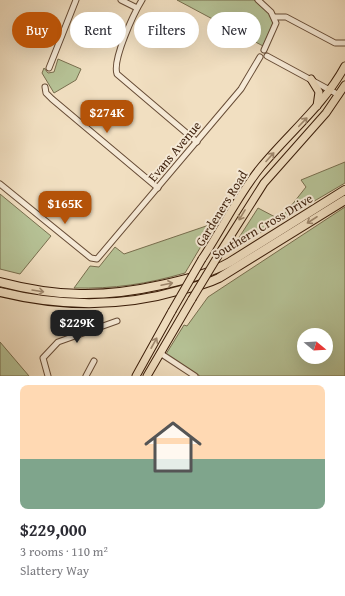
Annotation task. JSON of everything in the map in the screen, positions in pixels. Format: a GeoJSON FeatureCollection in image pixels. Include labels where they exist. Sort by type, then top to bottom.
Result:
{"type":"FeatureCollection","features":[{"type":"Feature","properties":{"kind":"highway","name":"Southern Cross Drive"},"geometry":{"type":"LineString","coordinates":[[0,282],[53,293],[92,295],[133,291],[178,282],[220,268],[345,190]]}},
{"type":"Feature","properties":{"kind":"highway","name":"Southern Cross Drive"},"geometry":{"type":"LineString","coordinates":[[0,292],[50,302],[80,304],[120,302],[171,293],[211,282],[345,200]]}},
{"type":"Feature","properties":{"kind":"main road","name":"Gardeners Road"},"geometry":{"type":"LineString","coordinates":[[136,376],[202,259],[240,197],[255,175],[330,90],[345,66]]}},
{"type":"Feature","properties":{"kind":"main road"},"geometry":{"type":"LineString","coordinates":[[311,79],[319,92],[317,106]]}},
{"type":"Feature","properties":{"kind":"main road","name":"Gardeners Road"},"geometry":{"type":"LineString","coordinates":[[147,376],[221,251],[264,183],[317,123],[345,85]]}},
{"type":"Feature","properties":{"kind":"street"},"geometry":{"type":"LineString","coordinates":[[62,35],[76,0]]}},
{"type":"Feature","properties":{"kind":"street"},"geometry":{"type":"LineString","coordinates":[[121,0],[137,8]]}},
{"type":"Feature","properties":{"kind":"street"},"geometry":{"type":"LineString","coordinates":[[142,0],[137,8],[116,60],[117,74],[197,142]]}},
{"type":"Feature","properties":{"kind":"street"},"geometry":{"type":"LineString","coordinates":[[258,0],[275,17],[276,27],[264,50],[259,52],[260,58],[264,59],[267,56]]}},
{"type":"Feature","properties":{"kind":"street"},"geometry":{"type":"LineString","coordinates":[[275,17],[286,17],[335,43],[345,43]]}},
{"type":"Feature","properties":{"kind":"street"},"geometry":{"type":"LineString","coordinates":[[49,68],[57,48]]}},
{"type":"Feature","properties":{"kind":"street"},"geometry":{"type":"LineString","coordinates":[[264,50],[267,52],[267,56],[339,95]]}},
{"type":"Feature","properties":{"kind":"street","name":"Evans Avenue"},"geometry":{"type":"LineString","coordinates":[[0,184],[91,258],[97,259],[241,89],[260,58]]}},
{"type":"Feature","properties":{"kind":"street"},"geometry":{"type":"LineString","coordinates":[[45,87],[46,93],[52,99],[158,188]]}},
{"type":"Feature","properties":{"kind":"street"},"geometry":{"type":"LineString","coordinates":[[48,376],[43,358],[58,342],[116,321]]}},
{"type":"Feature","properties":{"kind":"street"},"geometry":{"type":"LineString","coordinates":[[160,353],[195,376]]}},
{"type":"Feature","properties":{"kind":"street"},"geometry":{"type":"LineString","coordinates":[[86,376],[94,361]]}},
{"type":"Feature","properties":{"kind":"green space"},"geometry":{"type":"Polygon","coordinates":[[[177,0],[254,0],[269,13],[273,23],[263,46],[261,45],[261,12],[207,12],[207,16],[177,0]]]}},
{"type":"Feature","properties":{"kind":"green space"},"geometry":{"type":"Polygon","coordinates":[[[58,59],[81,69],[76,80],[54,93],[42,73],[44,68],[48,73],[54,72],[58,59]]]}},
{"type":"Feature","properties":{"kind":"green space"},"geometry":{"type":"Polygon","coordinates":[[[345,162],[345,183],[231,250],[258,208],[277,218],[287,211],[306,187],[301,180],[345,162]]]}},
{"type":"Feature","properties":{"kind":"green space"},"geometry":{"type":"Polygon","coordinates":[[[0,194],[51,236],[20,274],[0,269],[0,194]]]}},
{"type":"Feature","properties":{"kind":"green space"},"geometry":{"type":"Polygon","coordinates":[[[345,207],[345,376],[200,376],[166,354],[184,325],[187,326],[208,297],[345,207]]]}},
{"type":"Feature","properties":{"kind":"green space"},"geometry":{"type":"Polygon","coordinates":[[[215,223],[185,273],[130,285],[103,288],[74,288],[90,266],[99,267],[115,247],[124,254],[215,223]]]}},
{"type":"Feature","properties":{"kind":"green space"},"geometry":{"type":"Polygon","coordinates":[[[0,342],[29,376],[0,376],[0,342]]]}}]}
